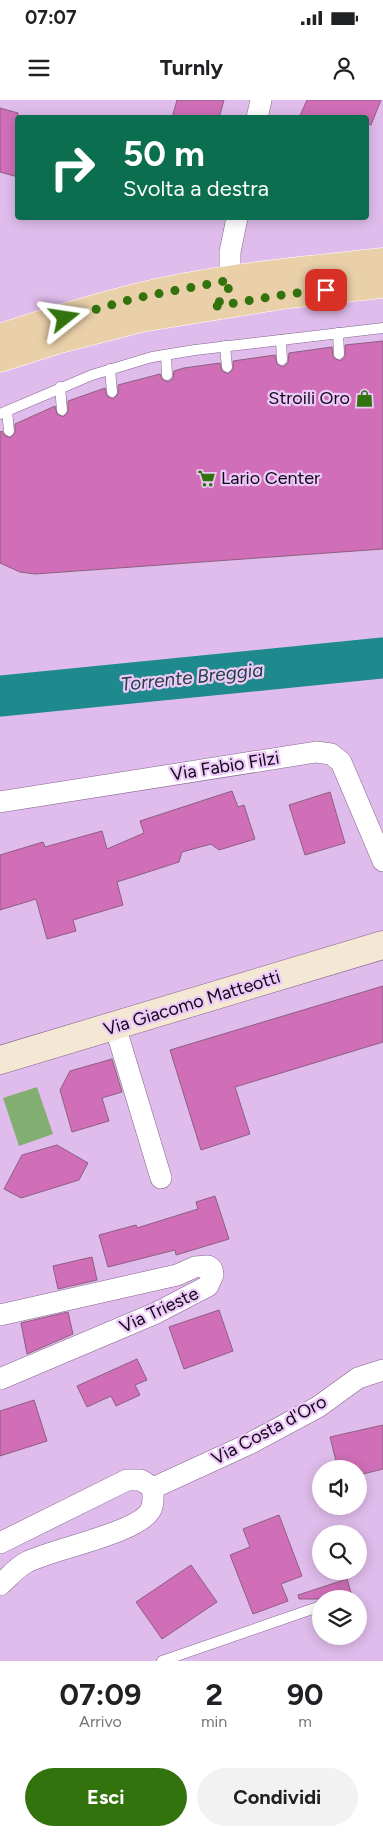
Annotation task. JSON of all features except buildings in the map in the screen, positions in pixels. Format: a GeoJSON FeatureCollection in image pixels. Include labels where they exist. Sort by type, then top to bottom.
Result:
{"type":"FeatureCollection","features":[{"type":"Feature","properties":{"kind":"main road"},"geometry":{"type":"LineString","coordinates":[[0,338],[47,322],[136,298],[230,280],[383,262]]}},
{"type":"Feature","properties":{"kind":"main road"},"geometry":{"type":"LineString","coordinates":[[0,358],[60,339],[141,318],[288,294],[383,284]]}},
{"type":"Feature","properties":{"kind":"street"},"geometry":{"type":"LineString","coordinates":[[258,115],[261,100]]}},
{"type":"Feature","properties":{"kind":"street"},"geometry":{"type":"LineString","coordinates":[[211,307],[222,301],[228,292],[230,252],[237,220]]}},
{"type":"Feature","properties":{"kind":"street","name":"Via Fabio Filzi"},"geometry":{"type":"LineString","coordinates":[[0,802],[316,752],[331,754],[341,762],[383,861]]}},
{"type":"Feature","properties":{"kind":"street","name":"Via Giacomo Matteotti"},"geometry":{"type":"LineString","coordinates":[[0,1060],[383,945]]}},
{"type":"Feature","properties":{"kind":"street"},"geometry":{"type":"LineString","coordinates":[[115,1026],[161,1178]]}},
{"type":"Feature","properties":{"kind":"street","name":"Via Trieste"},"geometry":{"type":"LineString","coordinates":[[0,1316],[178,1275],[195,1267],[208,1266],[212,1268],[214,1275],[208,1286],[156,1313],[0,1378]]}},
{"type":"Feature","properties":{"kind":"street","name":"Via Costa d'Oro"},"geometry":{"type":"LineString","coordinates":[[153,1488],[249,1444],[318,1407],[358,1378],[383,1370]]}},
{"type":"Feature","properties":{"kind":"street"},"geometry":{"type":"LineString","coordinates":[[0,1543],[127,1480],[141,1480],[153,1488],[151,1510],[143,1519],[112,1534],[57,1550],[25,1563],[0,1585]]}},
{"type":"Feature","properties":{"kind":"lane"},"geometry":{"type":"LineString","coordinates":[[9,431],[4,412],[110,369],[152,357],[225,346],[383,328]]}},
{"type":"Feature","properties":{"kind":"lane"},"geometry":{"type":"LineString","coordinates":[[338,333],[340,354]]}},
{"type":"Feature","properties":{"kind":"lane"},"geometry":{"type":"LineString","coordinates":[[281,340],[282,360]]}},
{"type":"Feature","properties":{"kind":"lane"},"geometry":{"type":"LineString","coordinates":[[225,346],[227,366]]}},
{"type":"Feature","properties":{"kind":"lane"},"geometry":{"type":"LineString","coordinates":[[166,355],[167,375]]}},
{"type":"Feature","properties":{"kind":"lane"},"geometry":{"type":"LineString","coordinates":[[110,369],[112,392]]}},
{"type":"Feature","properties":{"kind":"lane"},"geometry":{"type":"LineString","coordinates":[[60,388],[62,410]]}},
{"type":"Feature","properties":{"kind":"lane"},"geometry":{"type":"LineString","coordinates":[[162,1661],[312,1609]]}},
{"type":"Feature","properties":{"kind":"green space"},"geometry":{"type":"Polygon","coordinates":[[[37,1087],[53,1134],[19,1146],[3,1098],[37,1087]]]}},
{"type":"Feature","properties":{"kind":"waterway","name":"Torrente Breggia"},"geometry":{"type":"LineString","coordinates":[[0,696],[383,658]]}},
{"type":"Feature","properties":{"kind":"place","name":"Stroili Oro"},"geometry":{"type":"Point","coordinates":[364,398]}},
{"type":"Feature","properties":{"kind":"place","name":"Lario Center"},"geometry":{"type":"Point","coordinates":[207,478]}},
{"type":"Feature","properties":{"kind":"route"},"geometry":{"type":"LineString","coordinates":[[65,318],[136,298],[230,280],[228,292],[222,301],[211,307],[288,294],[326,290]]}}]}
